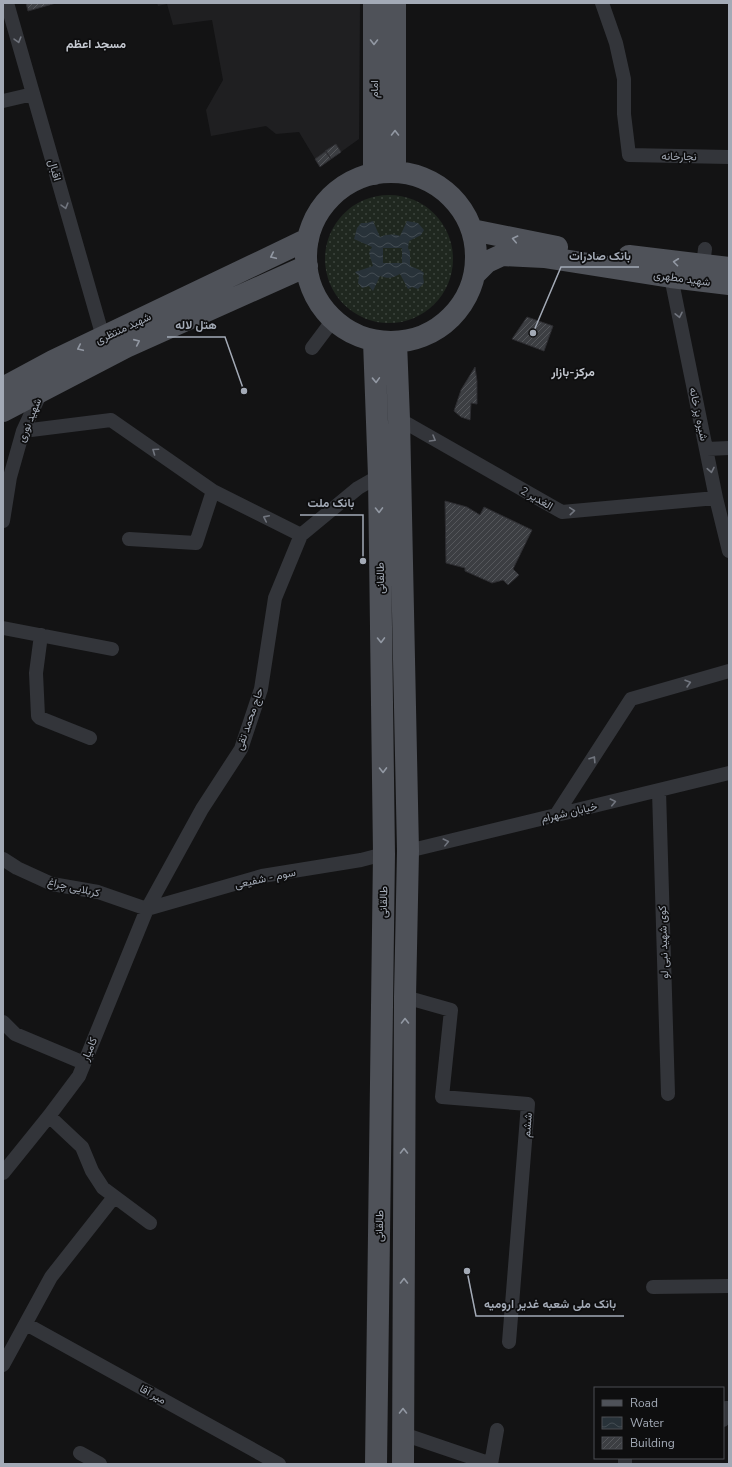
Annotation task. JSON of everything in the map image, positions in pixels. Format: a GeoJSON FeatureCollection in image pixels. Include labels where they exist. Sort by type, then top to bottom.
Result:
{"type":"FeatureCollection","features":[{"type":"Feature","properties":{"kind":"main road","name":"امام"},"geometry":{"type":"LineString","coordinates":[[374,3],[385,173]]}},
{"type":"Feature","properties":{"kind":"main road","name":"امام"},"geometry":{"type":"LineString","coordinates":[[385,173],[395,3]]}},
{"type":"Feature","properties":{"kind":"main road"},"geometry":{"type":"LineString","coordinates":[[385,173],[415,176],[434,184],[450,196],[463,211],[472,230],[476,251],[475,274],[468,295],[450,318],[438,328],[418,338],[396,342],[374,341],[359,336],[333,320],[313,291],[308,274],[306,256],[308,240],[314,223],[322,209],[332,197],[344,187],[359,179],[385,173]]}},
{"type":"Feature","properties":{"kind":"main road","name":"شهید مطهری"},"geometry":{"type":"LineString","coordinates":[[472,230],[553,247],[704,257],[729,268]]}},
{"type":"Feature","properties":{"kind":"main road","name":"شهید منتظری"},"geometry":{"type":"LineString","coordinates":[[3,411],[42,390],[59,370],[103,337],[308,240]]}},
{"type":"Feature","properties":{"kind":"main road","name":"شهید مطهری"},"geometry":{"type":"LineString","coordinates":[[475,274],[487,262],[502,255],[544,258],[729,284]]}},
{"type":"Feature","properties":{"kind":"main road","name":"شهید منتظری"},"geometry":{"type":"LineString","coordinates":[[3,388],[126,346],[307,266]]}},
{"type":"Feature","properties":{"kind":"main road","name":"طالقانی"},"geometry":{"type":"LineString","coordinates":[[374,341],[379,476],[384,854],[376,1464]]}},
{"type":"Feature","properties":{"kind":"main road","name":"طالقانی"},"geometry":{"type":"LineString","coordinates":[[396,342],[400,419],[408,851],[405,997],[403,1464]]}},
{"type":"Feature","properties":{"kind":"main road"},"geometry":{"type":"LineString","coordinates":[[384,854],[408,851]]}},
{"type":"Feature","properties":{"kind":"street","name":"اقبال"},"geometry":{"type":"LineString","coordinates":[[7,3],[103,337]]}},
{"type":"Feature","properties":{"kind":"street","name":"نجارخانه"},"geometry":{"type":"LineString","coordinates":[[602,3],[616,43],[624,79],[624,114],[629,155],[729,156]]}},
{"type":"Feature","properties":{"kind":"street"},"geometry":{"type":"LineString","coordinates":[[3,101],[33,94]]}},
{"type":"Feature","properties":{"kind":"street","name":"شیره پز خانه"},"geometry":{"type":"LineString","coordinates":[[671,277],[716,498],[729,551]]}},
{"type":"Feature","properties":{"kind":"street"},"geometry":{"type":"LineString","coordinates":[[312,348],[333,320]]}},
{"type":"Feature","properties":{"kind":"street","name":"شهید نوری"},"geometry":{"type":"LineString","coordinates":[[3,521],[10,477],[23,430],[42,390]]}},
{"type":"Feature","properties":{"kind":"street","name":"2 الغدیر"},"geometry":{"type":"LineString","coordinates":[[400,419],[562,512],[716,498]]}},
{"type":"Feature","properties":{"kind":"street"},"geometry":{"type":"LineString","coordinates":[[23,430],[111,420],[213,491],[301,535],[358,488],[379,476]]}},
{"type":"Feature","properties":{"kind":"street"},"geometry":{"type":"LineString","coordinates":[[706,449],[729,448]]}},
{"type":"Feature","properties":{"kind":"street"},"geometry":{"type":"LineString","coordinates":[[129,539],[196,543],[213,491]]}},
{"type":"Feature","properties":{"kind":"street","name":"حاج محمد تقی"},"geometry":{"type":"LineString","coordinates":[[147,909],[202,809],[241,749],[261,689],[275,598],[301,535]]}},
{"type":"Feature","properties":{"kind":"street"},"geometry":{"type":"LineString","coordinates":[[3,628],[112,649]]}},
{"type":"Feature","properties":{"kind":"street"},"geometry":{"type":"LineString","coordinates":[[41,635],[36,673],[38,716],[90,738]]}},
{"type":"Feature","properties":{"kind":"street"},"geometry":{"type":"LineString","coordinates":[[556,815],[631,699],[729,671]]}},
{"type":"Feature","properties":{"kind":"street","name":"خیابان شهرام"},"geometry":{"type":"LineString","coordinates":[[408,851],[729,773]]}},
{"type":"Feature","properties":{"kind":"street","name":"کوی شهید نبی لو"},"geometry":{"type":"LineString","coordinates":[[659,791],[668,1094]]}},
{"type":"Feature","properties":{"kind":"street","name":"سوم - شفیعی"},"geometry":{"type":"LineString","coordinates":[[147,909],[262,876],[361,860],[384,854]]}},
{"type":"Feature","properties":{"kind":"street","name":"کربلایی چراغ"},"geometry":{"type":"LineString","coordinates":[[3,858],[17,868],[52,884],[98,892],[147,909]]}},
{"type":"Feature","properties":{"kind":"street","name":"کامیار"},"geometry":{"type":"LineString","coordinates":[[3,1173],[49,1116],[78,1076],[147,909]]}},
{"type":"Feature","properties":{"kind":"street","name":"ششم"},"geometry":{"type":"LineString","coordinates":[[405,997],[451,1010],[442,1097],[528,1104],[509,1342]]}},
{"type":"Feature","properties":{"kind":"street"},"geometry":{"type":"LineString","coordinates":[[3,1022],[15,1034],[84,1063]]}},
{"type":"Feature","properties":{"kind":"street"},"geometry":{"type":"LineString","coordinates":[[49,1116],[82,1147],[95,1177],[103,1188],[150,1223]]}},
{"type":"Feature","properties":{"kind":"street"},"geometry":{"type":"LineString","coordinates":[[3,1365],[52,1277],[114,1197]]}},
{"type":"Feature","properties":{"kind":"street"},"geometry":{"type":"LineString","coordinates":[[654,1287],[729,1286]]}},
{"type":"Feature","properties":{"kind":"street","name":"میر آقا"},"geometry":{"type":"LineString","coordinates":[[26,1324],[279,1464]]}},
{"type":"Feature","properties":{"kind":"street"},"geometry":{"type":"LineString","coordinates":[[724,1416],[726,1408],[729,1408]]}},
{"type":"Feature","properties":{"kind":"street"},"geometry":{"type":"LineString","coordinates":[[403,1434],[491,1464],[497,1430]]}},
{"type":"Feature","properties":{"kind":"street"},"geometry":{"type":"LineString","coordinates":[[80,1453],[100,1464]]}},
{"type":"Feature","properties":{"kind":"shaded area"},"geometry":{"type":"Polygon","coordinates":[[[157,3],[360,3],[359,139],[320,167],[299,132],[276,134],[266,126],[211,136],[206,110],[223,80],[212,20],[173,25],[167,4],[158,6],[157,3]]]}},
{"type":"Feature","properties":{"kind":"shaded area"},"geometry":{"type":"Polygon","coordinates":[[[383,195],[395,195],[408,198],[419,203],[430,210],[438,218],[450,240],[453,259],[452,271],[448,283],[438,300],[430,308],[408,320],[395,323],[383,323],[370,320],[359,315],[348,308],[340,300],[328,278],[325,265],[325,253],[328,240],[333,229],[340,218],[348,210],[370,198],[383,195]]]}},
{"type":"Feature","properties":{"kind":"water"},"geometry":{"type":"Polygon","coordinates":[[[373,221],[380,237],[386,235],[400,236],[407,221],[418,223],[424,230],[421,235],[409,241],[408,248],[410,252],[410,266],[424,273],[424,283],[418,289],[412,287],[408,289],[400,274],[390,278],[380,276],[373,291],[369,286],[362,288],[358,283],[359,276],[355,272],[373,266],[369,253],[372,247],[354,239],[357,228],[361,223],[373,221]],[[383,248],[383,263],[402,263],[402,248],[383,248]]]}},
{"type":"Feature","properties":{"kind":"building"},"geometry":{"type":"Polygon","coordinates":[[[26,3],[56,3],[28,11],[26,3]]]}},
{"type":"Feature","properties":{"kind":"building"},"geometry":{"type":"Polygon","coordinates":[[[336,144],[341,152],[331,159],[325,151],[336,144]]]}},
{"type":"Feature","properties":{"kind":"building"},"geometry":{"type":"Polygon","coordinates":[[[326,151],[331,159],[320,167],[315,159],[326,151]]]}},
{"type":"Feature","properties":{"kind":"building"},"geometry":{"type":"Polygon","coordinates":[[[527,317],[553,326],[544,351],[512,339],[527,317]]]}},
{"type":"Feature","properties":{"kind":"building"},"geometry":{"type":"Polygon","coordinates":[[[475,367],[477,381],[477,404],[471,403],[470,420],[461,417],[454,411],[461,390],[475,367]]]}},
{"type":"Feature","properties":{"kind":"building"},"geometry":{"type":"Polygon","coordinates":[[[445,501],[467,507],[480,515],[484,507],[532,530],[513,569],[519,575],[508,585],[503,580],[492,583],[465,571],[465,568],[446,563],[445,501]]]}},
{"type":"Feature","properties":{"kind":"place","name":"بانک صادرات"},"geometry":{"type":"Point","coordinates":[533,333]}},
{"type":"Feature","properties":{"kind":"place","name":"هتل لاله"},"geometry":{"type":"Point","coordinates":[244,391]}},
{"type":"Feature","properties":{"kind":"place","name":"بانک ملت"},"geometry":{"type":"Point","coordinates":[363,561]}},
{"type":"Feature","properties":{"kind":"place","name":"بانک ملی شعبه غدیر ارومیه"},"geometry":{"type":"Point","coordinates":[467,1271]}},
{"type":"Feature","properties":{"kind":"district","name":"مسجد اعظم"},"geometry":{"type":"Point","coordinates":[96,44]}},
{"type":"Feature","properties":{"kind":"district","name":"مرکز-بازار"},"geometry":{"type":"Point","coordinates":[573,372]}}]}
